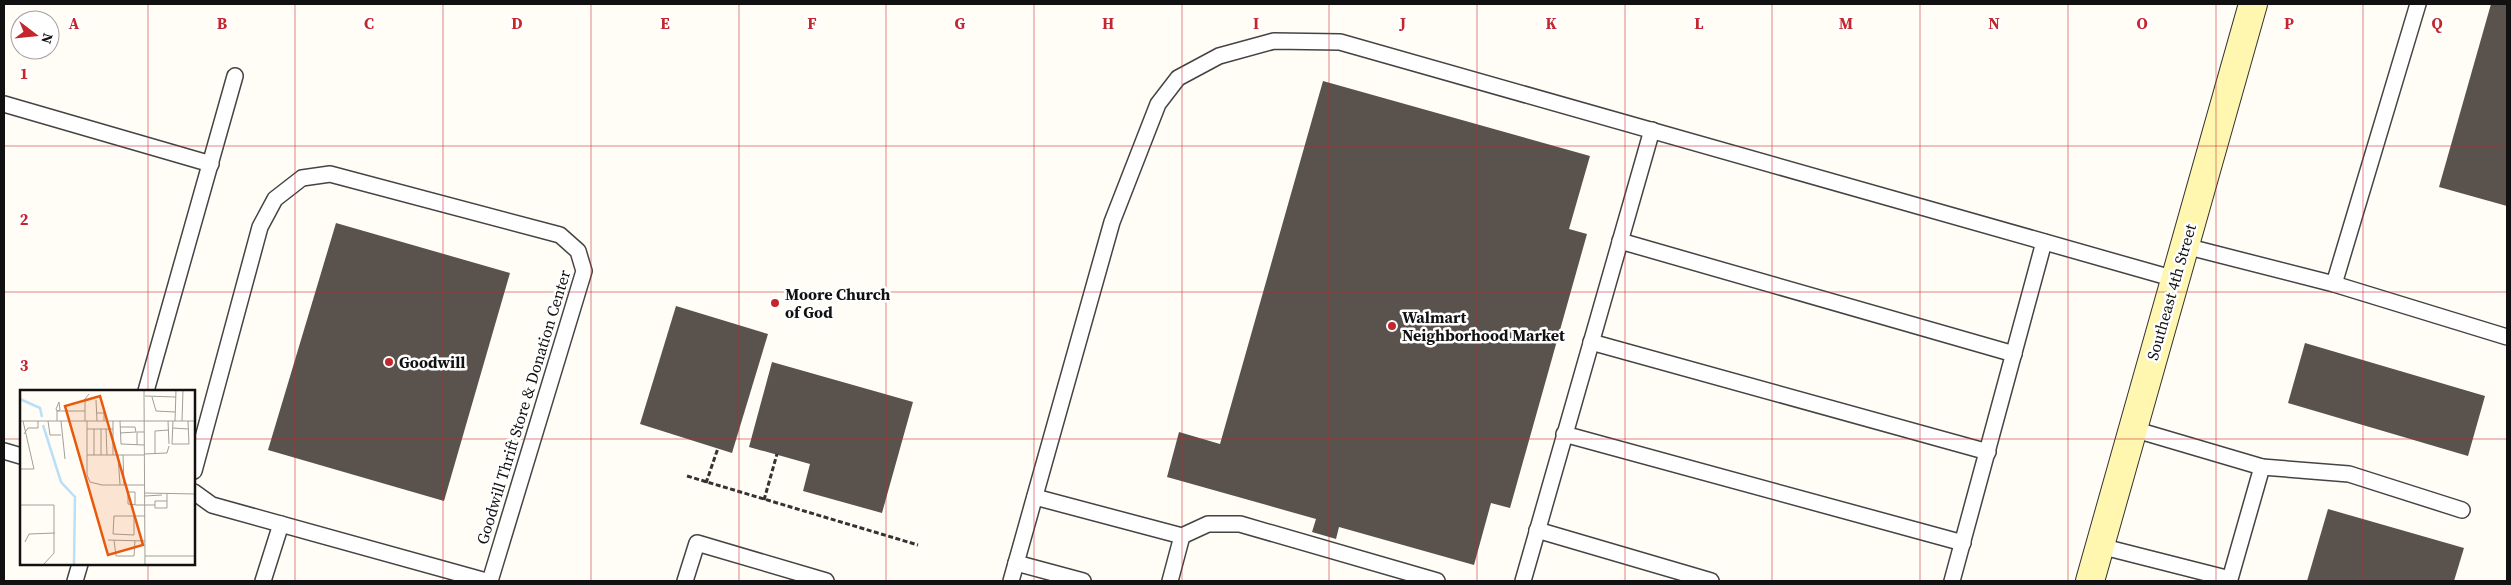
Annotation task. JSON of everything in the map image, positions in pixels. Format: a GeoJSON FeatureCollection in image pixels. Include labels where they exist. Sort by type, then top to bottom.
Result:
{"type":"FeatureCollection","features":[{"type":"Feature","properties":{"kind":"main road","name":"Southeast 4th Street"},"geometry":{"type":"LineString","coordinates":[[2090,581],[2253,4]]}},
{"type":"Feature","properties":{"kind":"lane"},"geometry":{"type":"LineString","coordinates":[[2334,284],[2418,4]]}},
{"type":"Feature","properties":{"kind":"lane"},"geometry":{"type":"LineString","coordinates":[[1011,581],[1112,222],[1158,104],[1178,78],[1219,56],[1274,41],[1340,42],[2175,279]]}},
{"type":"Feature","properties":{"kind":"lane"},"geometry":{"type":"LineString","coordinates":[[146,390],[235,76]]}},
{"type":"Feature","properties":{"kind":"lane"},"geometry":{"type":"LineString","coordinates":[[4,104],[211,164]]}},
{"type":"Feature","properties":{"kind":"lane"},"geometry":{"type":"LineString","coordinates":[[1523,581],[1652,130]]}},
{"type":"Feature","properties":{"kind":"lane","name":"Goodwill Thrift Store & Donation Center"},"geometry":{"type":"LineString","coordinates":[[195,466],[260,227],[276,199],[302,178],[330,174],[560,235],[578,251],[584,271],[490,581]]}},
{"type":"Feature","properties":{"kind":"lane"},"geometry":{"type":"LineString","coordinates":[[1620,241],[2014,354]]}},
{"type":"Feature","properties":{"kind":"lane"},"geometry":{"type":"LineString","coordinates":[[1952,581],[2044,242]]}},
{"type":"Feature","properties":{"kind":"lane"},"geometry":{"type":"LineString","coordinates":[[2185,246],[2334,284],[2507,337]]}},
{"type":"Feature","properties":{"kind":"lane"},"geometry":{"type":"LineString","coordinates":[[1591,342],[1988,452]]}},
{"type":"Feature","properties":{"kind":"lane"},"geometry":{"type":"LineString","coordinates":[[2133,429],[2262,467],[2349,474],[2462,510]]}},
{"type":"Feature","properties":{"kind":"lane"},"geometry":{"type":"LineString","coordinates":[[1564,434],[1963,543]]}},
{"type":"Feature","properties":{"kind":"lane"},"geometry":{"type":"LineString","coordinates":[[4,451],[20,456]]}},
{"type":"Feature","properties":{"kind":"lane"},"geometry":{"type":"LineString","coordinates":[[2100,546],[2230,579],[2262,467]]}},
{"type":"Feature","properties":{"kind":"lane"},"geometry":{"type":"LineString","coordinates":[[195,493],[212,505],[486,581]]}},
{"type":"Feature","properties":{"kind":"lane"},"geometry":{"type":"LineString","coordinates":[[1035,497],[1182,536],[1208,524],[1240,524],[1437,581]]}},
{"type":"Feature","properties":{"kind":"lane"},"geometry":{"type":"LineString","coordinates":[[263,581],[281,524]]}},
{"type":"Feature","properties":{"kind":"lane"},"geometry":{"type":"LineString","coordinates":[[1537,530],[1711,581]]}},
{"type":"Feature","properties":{"kind":"lane"},"geometry":{"type":"LineString","coordinates":[[1170,581],[1182,536]]}},
{"type":"Feature","properties":{"kind":"lane"},"geometry":{"type":"LineString","coordinates":[[685,581],[697,543],[826,581]]}},
{"type":"Feature","properties":{"kind":"lane"},"geometry":{"type":"LineString","coordinates":[[1016,563],[1082,581]]}},
{"type":"Feature","properties":{"kind":"lane"},"geometry":{"type":"LineString","coordinates":[[75,581],[80,565]]}},
{"type":"Feature","properties":{"kind":"path"},"geometry":{"type":"LineString","coordinates":[[706,483],[718,448]]}},
{"type":"Feature","properties":{"kind":"path"},"geometry":{"type":"LineString","coordinates":[[764,500],[777,454]]}},
{"type":"Feature","properties":{"kind":"path"},"geometry":{"type":"LineString","coordinates":[[687,476],[918,546]]}},
{"type":"Feature","properties":{"kind":"building"},"geometry":{"type":"Polygon","coordinates":[[[2491,4],[2507,4],[2507,206],[2439,187],[2491,4]]]}},
{"type":"Feature","properties":{"kind":"building"},"geometry":{"type":"Polygon","coordinates":[[[1323,81],[1590,156],[1569,229],[1587,234],[1510,508],[1491,503],[1474,565],[1339,527],[1336,539],[1312,532],[1316,519],[1167,477],[1179,432],[1220,444],[1323,81]]]}},
{"type":"Feature","properties":{"kind":"building","name":"Goodwill"},"geometry":{"type":"Polygon","coordinates":[[[336,223],[510,273],[444,501],[268,450],[336,223]]]}},
{"type":"Feature","properties":{"kind":"building"},"geometry":{"type":"Polygon","coordinates":[[[676,306],[768,334],[732,453],[640,424],[676,306]]]}},
{"type":"Feature","properties":{"kind":"building"},"geometry":{"type":"Polygon","coordinates":[[[2305,343],[2485,396],[2468,456],[2288,403],[2305,343]]]}},
{"type":"Feature","properties":{"kind":"building"},"geometry":{"type":"Polygon","coordinates":[[[772,362],[913,402],[882,513],[803,491],[810,464],[749,447],[772,362]]]}},
{"type":"Feature","properties":{"kind":"building"},"geometry":{"type":"Polygon","coordinates":[[[2328,509],[2464,548],[2454,581],[2307,581],[2328,509]]]}},
{"type":"Feature","properties":{"kind":"place","name":"Moore Church of God"},"geometry":{"type":"Point","coordinates":[775,303]}},
{"type":"Feature","properties":{"kind":"place","name":"Walmart Neighborhood Market"},"geometry":{"type":"Point","coordinates":[1392,326]}},
{"type":"Feature","properties":{"kind":"place","name":"Goodwill"},"geometry":{"type":"Point","coordinates":[389,362]}}]}
